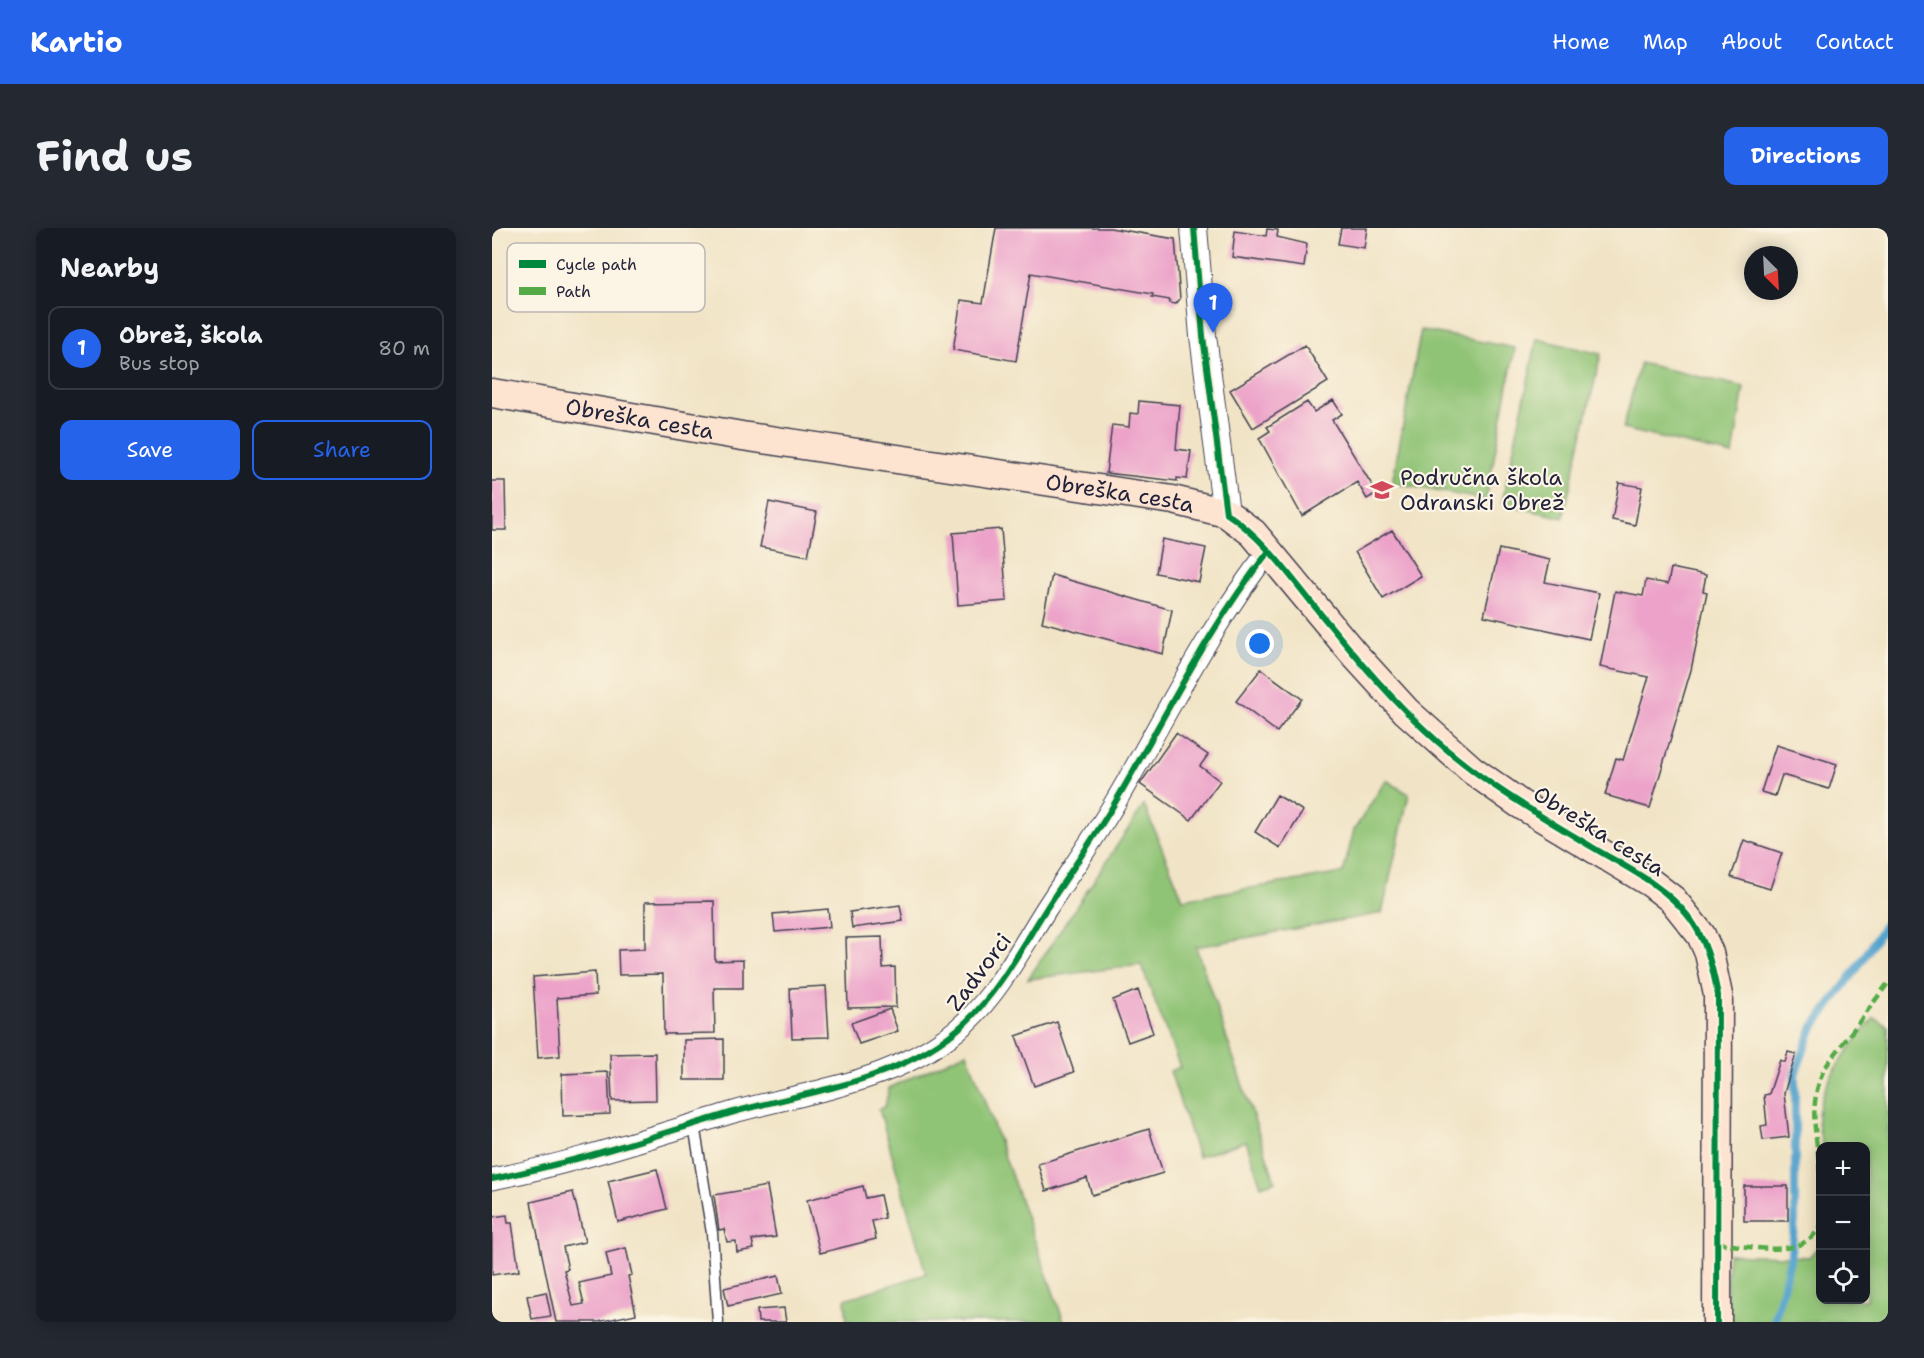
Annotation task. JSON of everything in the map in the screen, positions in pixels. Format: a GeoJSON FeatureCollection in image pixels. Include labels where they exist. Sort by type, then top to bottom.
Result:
{"type":"FeatureCollection","features":[{"type":"Feature","properties":{"kind":"main road","name":"Obreška cesta"},"geometry":{"type":"LineString","coordinates":[[492,393],[742,436],[1173,500],[1226,513],[1252,533],[1269,551],[1354,654],[1438,742],[1472,770],[1520,804],[1651,883],[1673,900],[1701,935],[1709,953],[1718,996],[1716,1322]]}},
{"type":"Feature","properties":{"kind":"street"},"geometry":{"type":"LineString","coordinates":[[1194,228],[1203,336],[1226,513]]}},
{"type":"Feature","properties":{"kind":"street","name":"Zadvorci"},"geometry":{"type":"LineString","coordinates":[[492,1179],[602,1153],[694,1125],[853,1083],[890,1070],[922,1054],[967,1021],[992,990],[1112,808],[1235,594],[1269,551]]}},
{"type":"Feature","properties":{"kind":"lane"},"geometry":{"type":"LineString","coordinates":[[694,1125],[712,1233],[718,1322]]}},
{"type":"Feature","properties":{"kind":"green space"},"geometry":{"type":"Polygon","coordinates":[[[1421,330],[1515,348],[1486,500],[1392,483],[1421,330]]]}},
{"type":"Feature","properties":{"kind":"green space"},"geometry":{"type":"Polygon","coordinates":[[[1537,339],[1601,354],[1563,518],[1502,503],[1537,339]]]}},
{"type":"Feature","properties":{"kind":"green space"},"geometry":{"type":"Polygon","coordinates":[[[1640,363],[1744,387],[1733,455],[1623,429],[1640,363]]]}},
{"type":"Feature","properties":{"kind":"green space"},"geometry":{"type":"Polygon","coordinates":[[[1386,780],[1409,794],[1382,913],[1196,947],[1275,1181],[1261,1186],[1246,1141],[1198,1157],[1170,1071],[1180,1067],[1141,965],[1028,979],[1144,805],[1183,899],[1343,873],[1354,830],[1386,780]]]}},
{"type":"Feature","properties":{"kind":"green space"},"geometry":{"type":"Polygon","coordinates":[[[1874,1018],[1888,1026],[1888,1322],[1726,1322],[1728,1254],[1809,1257],[1816,1249],[1816,1304],[1870,1304],[1870,1142],[1821,1142],[1818,1118],[1826,1087],[1847,1051],[1874,1018]]]}},
{"type":"Feature","properties":{"kind":"green space"},"geometry":{"type":"Polygon","coordinates":[[[967,1052],[1064,1322],[847,1322],[845,1299],[926,1274],[879,1109],[885,1107],[889,1088],[967,1052]]]}},
{"type":"Feature","properties":{"kind":"building"},"geometry":{"type":"Polygon","coordinates":[[[996,228],[1110,228],[1175,239],[1180,299],[1176,304],[1169,303],[1170,300],[1152,297],[1153,294],[1031,273],[1016,361],[953,350],[961,300],[983,303],[996,228]]]}},
{"type":"Feature","properties":{"kind":"building"},"geometry":{"type":"Polygon","coordinates":[[[1341,228],[1367,228],[1364,248],[1338,244],[1341,228]]]}},
{"type":"Feature","properties":{"kind":"building"},"geometry":{"type":"Polygon","coordinates":[[[1267,229],[1278,230],[1277,237],[1307,244],[1304,267],[1232,257],[1235,231],[1266,236],[1267,229]]]}},
{"type":"Feature","properties":{"kind":"building"},"geometry":{"type":"Polygon","coordinates":[[[1305,345],[1328,382],[1253,428],[1230,390],[1305,345]]]}},
{"type":"Feature","properties":{"kind":"building"},"geometry":{"type":"Polygon","coordinates":[[[1333,400],[1342,414],[1332,420],[1377,493],[1367,499],[1357,482],[1302,516],[1259,438],[1270,431],[1267,427],[1307,402],[1314,412],[1333,400]]]}},
{"type":"Feature","properties":{"kind":"building"},"geometry":{"type":"Polygon","coordinates":[[[1139,401],[1180,405],[1176,449],[1191,451],[1187,479],[1177,478],[1177,481],[1106,473],[1112,425],[1129,427],[1130,413],[1138,414],[1139,401]]]}},
{"type":"Feature","properties":{"kind":"building"},"geometry":{"type":"Polygon","coordinates":[[[492,481],[505,481],[506,530],[492,530],[492,481]]]}},
{"type":"Feature","properties":{"kind":"building"},"geometry":{"type":"Polygon","coordinates":[[[1619,483],[1642,487],[1635,525],[1612,520],[1619,483]]]}},
{"type":"Feature","properties":{"kind":"building"},"geometry":{"type":"Polygon","coordinates":[[[769,502],[817,512],[808,556],[760,547],[769,502]]]}},
{"type":"Feature","properties":{"kind":"building"},"geometry":{"type":"Polygon","coordinates":[[[1001,529],[1007,601],[958,605],[953,533],[1001,529]]]}},
{"type":"Feature","properties":{"kind":"building"},"geometry":{"type":"Polygon","coordinates":[[[1392,530],[1421,576],[1383,599],[1355,552],[1392,530]]]}},
{"type":"Feature","properties":{"kind":"building"},"geometry":{"type":"Polygon","coordinates":[[[1162,539],[1206,548],[1199,582],[1156,573],[1162,539]]]}},
{"type":"Feature","properties":{"kind":"building"},"geometry":{"type":"Polygon","coordinates":[[[1499,549],[1550,560],[1545,582],[1599,593],[1589,639],[1484,616],[1499,549]]]}},
{"type":"Feature","properties":{"kind":"building"},"geometry":{"type":"Polygon","coordinates":[[[1671,568],[1706,575],[1703,591],[1707,592],[1691,670],[1650,808],[1605,795],[1616,758],[1623,760],[1649,677],[1600,667],[1615,591],[1643,596],[1646,580],[1668,584],[1671,568]]]}},
{"type":"Feature","properties":{"kind":"building"},"geometry":{"type":"Polygon","coordinates":[[[1052,575],[1172,610],[1163,654],[1042,622],[1052,575]]]}},
{"type":"Feature","properties":{"kind":"building"},"geometry":{"type":"Polygon","coordinates":[[[1261,669],[1302,699],[1277,732],[1236,701],[1261,669]]]}},
{"type":"Feature","properties":{"kind":"building"},"geometry":{"type":"Polygon","coordinates":[[[1176,733],[1208,755],[1200,766],[1220,781],[1191,820],[1140,784],[1176,733]]]}},
{"type":"Feature","properties":{"kind":"building"},"geometry":{"type":"Polygon","coordinates":[[[1776,745],[1837,764],[1829,789],[1782,775],[1775,796],[1761,792],[1776,745]]]}},
{"type":"Feature","properties":{"kind":"building"},"geometry":{"type":"Polygon","coordinates":[[[1277,795],[1303,811],[1280,848],[1255,832],[1277,795]]]}},
{"type":"Feature","properties":{"kind":"building"},"geometry":{"type":"Polygon","coordinates":[[[1744,840],[1782,853],[1770,889],[1731,877],[1744,840]]]}},
{"type":"Feature","properties":{"kind":"building"},"geometry":{"type":"Polygon","coordinates":[[[714,901],[715,961],[743,960],[743,988],[714,988],[715,1033],[664,1034],[663,974],[619,975],[618,950],[645,949],[645,902],[714,901]]]}},
{"type":"Feature","properties":{"kind":"building"},"geometry":{"type":"Polygon","coordinates":[[[900,905],[903,921],[852,928],[850,912],[900,905]]]}},
{"type":"Feature","properties":{"kind":"building"},"geometry":{"type":"Polygon","coordinates":[[[828,909],[830,927],[775,932],[773,914],[828,909]]]}},
{"type":"Feature","properties":{"kind":"building"},"geometry":{"type":"Polygon","coordinates":[[[882,937],[883,968],[895,967],[896,1007],[848,1008],[846,938],[882,937]]]}},
{"type":"Feature","properties":{"kind":"building"},"geometry":{"type":"Polygon","coordinates":[[[595,972],[596,995],[557,998],[560,1056],[538,1058],[533,977],[595,972]]]}},
{"type":"Feature","properties":{"kind":"building"},"geometry":{"type":"Polygon","coordinates":[[[826,986],[829,1037],[792,1038],[790,988],[826,986]]]}},
{"type":"Feature","properties":{"kind":"building"},"geometry":{"type":"Polygon","coordinates":[[[1138,990],[1153,1033],[1128,1042],[1113,1000],[1138,990]]]}},
{"type":"Feature","properties":{"kind":"building"},"geometry":{"type":"Polygon","coordinates":[[[890,1009],[898,1031],[859,1044],[851,1023],[890,1009]]]}},
{"type":"Feature","properties":{"kind":"building"},"geometry":{"type":"Polygon","coordinates":[[[1057,1022],[1074,1072],[1034,1086],[1016,1036],[1057,1022]]]}},
{"type":"Feature","properties":{"kind":"building"},"geometry":{"type":"Polygon","coordinates":[[[724,1039],[724,1080],[684,1080],[684,1040],[724,1039]]]}},
{"type":"Feature","properties":{"kind":"building"},"geometry":{"type":"Polygon","coordinates":[[[1788,1052],[1796,1054],[1784,1093],[1789,1137],[1763,1140],[1761,1126],[1767,1125],[1764,1095],[1769,1094],[1780,1060],[1785,1062],[1788,1052]]]}},
{"type":"Feature","properties":{"kind":"building"},"geometry":{"type":"Polygon","coordinates":[[[655,1053],[656,1100],[612,1101],[610,1054],[655,1053]]]}},
{"type":"Feature","properties":{"kind":"building"},"geometry":{"type":"Polygon","coordinates":[[[608,1072],[610,1114],[563,1116],[562,1074],[608,1072]]]}},
{"type":"Feature","properties":{"kind":"building"},"geometry":{"type":"Polygon","coordinates":[[[1149,1129],[1163,1173],[1092,1195],[1087,1178],[1046,1191],[1038,1164],[1149,1129]]]}},
{"type":"Feature","properties":{"kind":"building"},"geometry":{"type":"Polygon","coordinates":[[[657,1169],[667,1209],[618,1222],[608,1181],[657,1169]]]}},
{"type":"Feature","properties":{"kind":"building"},"geometry":{"type":"Polygon","coordinates":[[[767,1186],[776,1237],[752,1240],[754,1249],[737,1252],[736,1241],[727,1242],[724,1229],[719,1230],[714,1195],[767,1186]]]}},
{"type":"Feature","properties":{"kind":"building"},"geometry":{"type":"Polygon","coordinates":[[[863,1186],[866,1198],[880,1195],[885,1218],[872,1221],[876,1239],[820,1253],[807,1200],[863,1186]]]}},
{"type":"Feature","properties":{"kind":"building"},"geometry":{"type":"Polygon","coordinates":[[[1744,1186],[1788,1186],[1788,1221],[1744,1221],[1744,1186]]]}},
{"type":"Feature","properties":{"kind":"building"},"geometry":{"type":"Polygon","coordinates":[[[573,1192],[585,1242],[563,1247],[568,1269],[564,1270],[573,1306],[584,1304],[579,1283],[611,1276],[606,1253],[626,1248],[632,1275],[628,1276],[636,1314],[598,1322],[556,1322],[531,1202],[573,1192]]]}},
{"type":"Feature","properties":{"kind":"building"},"geometry":{"type":"Polygon","coordinates":[[[507,1215],[508,1223],[512,1223],[519,1271],[492,1275],[492,1217],[507,1215]]]}},
{"type":"Feature","properties":{"kind":"building"},"geometry":{"type":"Polygon","coordinates":[[[778,1276],[782,1294],[728,1306],[724,1288],[778,1276]]]}},
{"type":"Feature","properties":{"kind":"building"},"geometry":{"type":"Polygon","coordinates":[[[546,1292],[551,1316],[532,1319],[527,1296],[546,1292]]]}},
{"type":"Feature","properties":{"kind":"building"},"geometry":{"type":"Polygon","coordinates":[[[784,1308],[786,1322],[758,1322],[757,1310],[784,1308]]]}},
{"type":"Feature","properties":{"kind":"waterway"},"geometry":{"type":"LineString","coordinates":[[1774,1322],[1790,1260],[1795,1220],[1795,1074],[1812,1029],[1856,970],[1888,920]]}},
{"type":"Feature","properties":{"kind":"marked path"},"geometry":{"type":"LineString","coordinates":[[1816,1142],[1814,1109],[1824,1069],[1888,983]]}},
{"type":"Feature","properties":{"kind":"marked path"},"geometry":{"type":"LineString","coordinates":[[1717,1243],[1759,1248],[1788,1248],[1801,1244],[1816,1232]]}},
{"type":"Feature","properties":{"kind":"cycle path"},"geometry":{"type":"LineString","coordinates":[[1194,228],[1203,336],[1226,513],[1264,546],[1376,679],[1438,742],[1474,772],[1513,798],[1656,886],[1678,905],[1700,934],[1711,964],[1718,995],[1717,1322]]}},
{"type":"Feature","properties":{"kind":"cycle path"},"geometry":{"type":"LineString","coordinates":[[492,1179],[584,1157],[734,1112],[856,1081],[914,1058],[941,1042],[966,1022],[989,997],[1009,968],[1113,806],[1206,643],[1269,551]]}},
{"type":"Feature","properties":{"kind":"place","name":"Obrež, škola"},"geometry":{"type":"Point","coordinates":[1213,333]}},
{"type":"Feature","properties":{"kind":"place","name":"Područna škola Odranski Obrež"},"geometry":{"type":"Point","coordinates":[1382,490]}}]}
